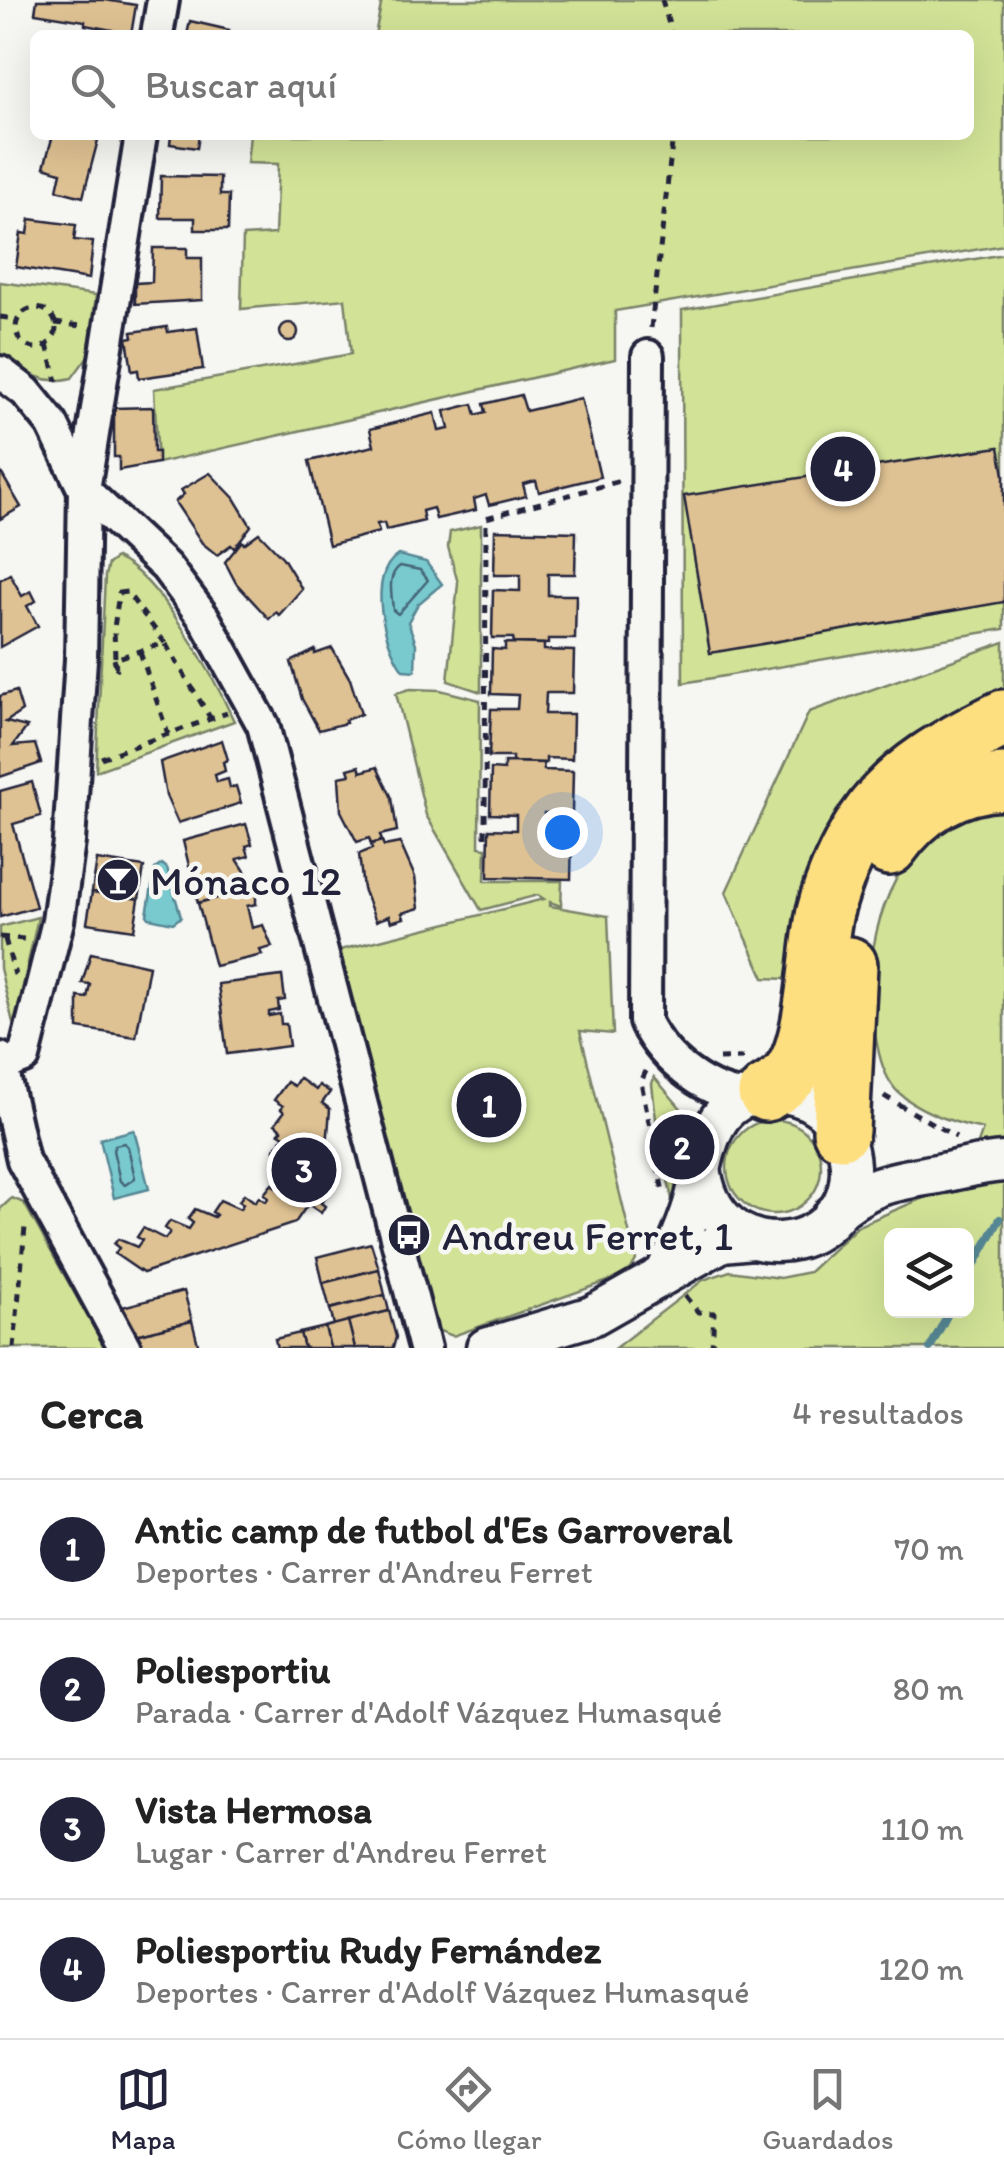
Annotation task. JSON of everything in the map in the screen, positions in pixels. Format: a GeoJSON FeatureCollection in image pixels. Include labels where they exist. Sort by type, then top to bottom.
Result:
{"type":"FeatureCollection","features":[{"type":"Feature","properties":{"kind":"highway"},"geometry":{"type":"LineString","coordinates":[[758,1095],[789,1077],[796,1066],[806,1032],[825,913],[866,821],[889,793],[934,755],[1004,718]]}},
{"type":"Feature","properties":{"kind":"highway"},"geometry":{"type":"LineString","coordinates":[[841,1131],[850,950],[866,889],[888,849],[926,807],[964,788],[1004,782]]}},
{"type":"Feature","properties":{"kind":"street"},"geometry":{"type":"LineString","coordinates":[[158,30],[163,0]]}},
{"type":"Feature","properties":{"kind":"street"},"geometry":{"type":"LineString","coordinates":[[125,1348],[11,1167],[1,1062],[24,1057],[58,921],[75,768],[84,490],[140,140]]}},
{"type":"Feature","properties":{"kind":"street"},"geometry":{"type":"LineString","coordinates":[[648,356],[645,1022],[662,1050],[710,1087],[735,1096],[796,1095],[815,1104],[858,1146],[890,1157],[985,1154]]}},
{"type":"Feature","properties":{"kind":"street"},"geometry":{"type":"LineString","coordinates":[[0,372],[26,392],[52,424],[84,490],[166,567],[213,633],[262,726],[425,1348]]}},
{"type":"Feature","properties":{"kind":"street"},"geometry":{"type":"LineString","coordinates":[[666,1272],[689,1218],[706,1129],[702,1108],[674,1061]]}},
{"type":"Feature","properties":{"kind":"street"},"geometry":{"type":"LineString","coordinates":[[752,1239],[720,1219],[705,1193],[703,1156],[725,1113],[758,1095]]}},
{"type":"Feature","properties":{"kind":"street"},"geometry":{"type":"LineString","coordinates":[[833,1215],[845,1195],[850,1174],[849,1152],[841,1131]]}},
{"type":"Feature","properties":{"kind":"street"},"geometry":{"type":"LineString","coordinates":[[486,1348],[566,1336],[666,1272],[722,1242],[790,1242],[815,1232],[854,1198],[889,1181],[985,1154]]}},
{"type":"Feature","properties":{"kind":"path"},"geometry":{"type":"LineString","coordinates":[[662,0],[671,30]]}},
{"type":"Feature","properties":{"kind":"path"},"geometry":{"type":"LineString","coordinates":[[648,356],[673,140]]}},
{"type":"Feature","properties":{"kind":"path"},"geometry":{"type":"LineString","coordinates":[[35,308],[50,314],[55,335],[46,345],[34,348],[22,344],[16,332],[18,319],[35,308]]}},
{"type":"Feature","properties":{"kind":"path"},"geometry":{"type":"LineString","coordinates":[[0,317],[18,319]]}},
{"type":"Feature","properties":{"kind":"path"},"geometry":{"type":"LineString","coordinates":[[46,345],[57,382]]}},
{"type":"Feature","properties":{"kind":"path"},"geometry":{"type":"LineString","coordinates":[[485,837],[486,518],[647,474]]}},
{"type":"Feature","properties":{"kind":"path"},"geometry":{"type":"LineString","coordinates":[[128,592],[132,583]]}},
{"type":"Feature","properties":{"kind":"path"},"geometry":{"type":"LineString","coordinates":[[116,670],[121,666],[116,665],[115,659],[117,596],[123,591],[128,592],[166,643],[212,719]]}},
{"type":"Feature","properties":{"kind":"path"},"geometry":{"type":"LineString","coordinates":[[101,663],[166,643]]}},
{"type":"Feature","properties":{"kind":"path"},"geometry":{"type":"LineString","coordinates":[[140,651],[168,734]]}},
{"type":"Feature","properties":{"kind":"path"},"geometry":{"type":"LineString","coordinates":[[75,768],[203,722]]}},
{"type":"Feature","properties":{"kind":"path"},"geometry":{"type":"LineString","coordinates":[[130,739],[132,747]]}},
{"type":"Feature","properties":{"kind":"path"},"geometry":{"type":"LineString","coordinates":[[6,939],[15,976],[26,978]]}},
{"type":"Feature","properties":{"kind":"path"},"geometry":{"type":"LineString","coordinates":[[664,1195],[641,1082],[648,1068],[674,1061]]}},
{"type":"Feature","properties":{"kind":"path"},"geometry":{"type":"LineString","coordinates":[[882,1094],[985,1154]]}},
{"type":"Feature","properties":{"kind":"path"},"geometry":{"type":"LineString","coordinates":[[14,1348],[26,1226]]}},
{"type":"Feature","properties":{"kind":"path"},"geometry":{"type":"LineString","coordinates":[[666,1272],[698,1312],[714,1314],[712,1348]]}},
{"type":"Feature","properties":{"kind":"green space"},"geometry":{"type":"Polygon","coordinates":[[[382,0],[1004,0],[1004,245],[615,311],[615,359],[158,463],[154,389],[351,354],[345,299],[241,309],[243,236],[275,234],[278,164],[247,163],[249,140],[974,140],[974,30],[376,30],[382,0]]]}},
{"type":"Feature","properties":{"kind":"green space"},"geometry":{"type":"Polygon","coordinates":[[[1004,254],[1004,629],[683,683],[682,310],[1004,254]]]}},
{"type":"Feature","properties":{"kind":"green space"},"geometry":{"type":"Polygon","coordinates":[[[0,282],[96,295],[88,356],[72,378],[42,378],[0,355],[0,282]]]}},
{"type":"Feature","properties":{"kind":"green space"},"geometry":{"type":"Polygon","coordinates":[[[481,525],[481,692],[448,681],[458,583],[448,547],[450,532],[481,525]]]}},
{"type":"Feature","properties":{"kind":"green space"},"geometry":{"type":"Polygon","coordinates":[[[116,558],[133,568],[167,606],[200,655],[234,721],[96,771],[105,576],[108,564],[116,558]]]}},
{"type":"Feature","properties":{"kind":"green space"},"geometry":{"type":"Polygon","coordinates":[[[1004,642],[1004,696],[807,899],[788,979],[764,978],[726,892],[809,712],[1004,642]]]}},
{"type":"Feature","properties":{"kind":"green space"},"geometry":{"type":"Polygon","coordinates":[[[410,689],[440,690],[480,700],[479,847],[486,848],[485,881],[562,881],[561,906],[550,902],[550,906],[608,916],[613,1034],[580,1031],[636,1260],[628,1274],[453,1336],[437,1330],[340,950],[544,899],[538,895],[481,910],[426,815],[396,693],[410,689]]]}},
{"type":"Feature","properties":{"kind":"green space"},"geometry":{"type":"Polygon","coordinates":[[[1004,806],[1004,1348],[615,1348],[703,1280],[730,1271],[780,1278],[809,1272],[858,1226],[965,1180],[983,1129],[928,1111],[908,1100],[890,1083],[880,1057],[870,989],[876,933],[895,881],[935,827],[944,819],[1004,806]]]}},
{"type":"Feature","properties":{"kind":"green space"},"geometry":{"type":"Polygon","coordinates":[[[38,917],[14,1027],[0,968],[0,927],[38,917]]]}},
{"type":"Feature","properties":{"kind":"green space"},"geometry":{"type":"Polygon","coordinates":[[[654,1077],[685,1113],[677,1155],[684,1157],[673,1204],[657,1128],[654,1077]]]}},
{"type":"Feature","properties":{"kind":"green space"},"geometry":{"type":"Polygon","coordinates":[[[774,1120],[792,1123],[807,1134],[818,1149],[818,1185],[807,1200],[792,1211],[774,1214],[756,1211],[741,1200],[730,1185],[727,1167],[730,1149],[741,1134],[756,1123],[774,1120]]]}},
{"type":"Feature","properties":{"kind":"green space"},"geometry":{"type":"Polygon","coordinates":[[[12,1198],[24,1203],[105,1348],[0,1348],[0,1209],[12,1198]]]}},
{"type":"Feature","properties":{"kind":"water"},"geometry":{"type":"Polygon","coordinates":[[[398,555],[426,562],[442,584],[418,604],[408,622],[416,644],[415,671],[403,670],[396,659],[381,611],[383,578],[398,555]]]}},
{"type":"Feature","properties":{"kind":"water"},"geometry":{"type":"Polygon","coordinates":[[[162,864],[167,868],[181,917],[173,923],[147,915],[155,869],[162,864]]]}},
{"type":"Feature","properties":{"kind":"water"},"geometry":{"type":"Polygon","coordinates":[[[134,1130],[149,1189],[114,1198],[100,1139],[134,1130]]]}},
{"type":"Feature","properties":{"kind":"building"},"geometry":{"type":"Polygon","coordinates":[[[37,0],[105,0],[136,5],[132,30],[112,30],[35,13],[37,0]]]}},
{"type":"Feature","properties":{"kind":"building"},"geometry":{"type":"Polygon","coordinates":[[[190,21],[229,30],[188,30],[190,21]]]}},
{"type":"Feature","properties":{"kind":"building"},"geometry":{"type":"Polygon","coordinates":[[[52,140],[98,140],[83,197],[57,190],[61,172],[44,167],[52,140]]]}},
{"type":"Feature","properties":{"kind":"building"},"geometry":{"type":"Polygon","coordinates":[[[170,140],[198,140],[197,148],[170,144],[170,140]]]}},
{"type":"Feature","properties":{"kind":"building"},"geometry":{"type":"Polygon","coordinates":[[[161,176],[220,177],[220,195],[229,195],[228,230],[195,230],[195,218],[160,218],[161,176]]]}},
{"type":"Feature","properties":{"kind":"building"},"geometry":{"type":"Polygon","coordinates":[[[30,219],[76,225],[74,240],[93,242],[89,279],[16,267],[21,233],[28,234],[30,219]]]}},
{"type":"Feature","properties":{"kind":"building"},"geometry":{"type":"Polygon","coordinates":[[[153,248],[187,248],[187,258],[202,258],[202,300],[135,304],[135,283],[152,282],[153,248]]]}},
{"type":"Feature","properties":{"kind":"building"},"geometry":{"type":"Polygon","coordinates":[[[289,323],[298,332],[289,341],[280,332],[289,323]]]}},
{"type":"Feature","properties":{"kind":"building"},"geometry":{"type":"Polygon","coordinates":[[[167,327],[168,332],[197,328],[203,369],[139,378],[138,370],[132,371],[127,338],[133,337],[132,332],[167,327]]]}},
{"type":"Feature","properties":{"kind":"building"},"geometry":{"type":"Polygon","coordinates":[[[521,395],[526,411],[581,398],[600,477],[539,492],[536,481],[523,484],[526,496],[489,505],[486,495],[474,499],[476,510],[436,519],[433,508],[422,511],[424,521],[386,530],[384,523],[377,524],[379,532],[329,545],[309,461],[374,446],[370,429],[435,413],[439,431],[449,429],[445,411],[473,404],[476,415],[486,412],[484,404],[521,395]]]}},
{"type":"Feature","properties":{"kind":"building"},"geometry":{"type":"Polygon","coordinates":[[[153,407],[154,452],[158,452],[158,463],[119,470],[119,457],[114,457],[114,408],[153,407]]]}},
{"type":"Feature","properties":{"kind":"building"},"geometry":{"type":"Polygon","coordinates":[[[999,447],[1004,475],[1004,602],[710,653],[684,496],[999,447]]]}},
{"type":"Feature","properties":{"kind":"building"},"geometry":{"type":"Polygon","coordinates":[[[0,471],[21,507],[0,519],[0,471]]]}},
{"type":"Feature","properties":{"kind":"building"},"geometry":{"type":"Polygon","coordinates":[[[210,473],[234,498],[251,526],[234,548],[231,545],[217,555],[202,543],[175,502],[184,494],[181,490],[210,473]]]}},
{"type":"Feature","properties":{"kind":"building"},"geometry":{"type":"Polygon","coordinates":[[[495,530],[576,532],[575,574],[548,574],[548,595],[576,595],[575,639],[548,639],[548,644],[492,638],[493,590],[520,591],[520,575],[494,575],[495,530]]]}},
{"type":"Feature","properties":{"kind":"building"},"geometry":{"type":"Polygon","coordinates":[[[259,533],[283,558],[302,589],[279,615],[276,612],[269,619],[236,583],[225,562],[242,541],[244,544],[259,533]]]}},
{"type":"Feature","properties":{"kind":"building"},"geometry":{"type":"Polygon","coordinates":[[[10,574],[22,596],[31,591],[36,601],[27,606],[38,626],[0,647],[0,580],[10,574]]]}},
{"type":"Feature","properties":{"kind":"building"},"geometry":{"type":"Polygon","coordinates":[[[505,643],[544,644],[544,650],[574,651],[573,693],[546,693],[545,714],[573,714],[572,759],[546,758],[546,763],[489,757],[491,709],[517,709],[518,695],[491,694],[492,649],[505,650],[505,643]]]}},
{"type":"Feature","properties":{"kind":"building"},"geometry":{"type":"Polygon","coordinates":[[[332,648],[350,679],[361,714],[345,720],[346,723],[319,730],[302,699],[291,662],[315,650],[315,654],[332,648]]]}},
{"type":"Feature","properties":{"kind":"building"},"geometry":{"type":"Polygon","coordinates":[[[16,691],[22,711],[6,722],[27,727],[13,746],[35,744],[41,763],[0,777],[0,696],[16,691]]]}},
{"type":"Feature","properties":{"kind":"building"},"geometry":{"type":"Polygon","coordinates":[[[222,740],[228,760],[223,762],[225,771],[215,775],[217,782],[228,779],[230,788],[236,786],[241,803],[178,823],[166,796],[160,762],[222,740]]]}},
{"type":"Feature","properties":{"kind":"building"},"geometry":{"type":"Polygon","coordinates":[[[504,762],[543,763],[544,770],[573,771],[572,813],[544,813],[544,834],[572,834],[571,879],[488,877],[489,829],[516,830],[516,815],[490,814],[491,769],[504,770],[504,762]]]}},
{"type":"Feature","properties":{"kind":"building"},"geometry":{"type":"Polygon","coordinates":[[[359,766],[361,772],[377,767],[392,798],[397,831],[380,835],[382,841],[371,844],[369,838],[357,842],[341,811],[339,777],[350,775],[348,769],[359,766]]]}},
{"type":"Feature","properties":{"kind":"building"},"geometry":{"type":"Polygon","coordinates":[[[32,782],[41,816],[13,824],[36,907],[0,917],[0,791],[32,782]]]}},
{"type":"Feature","properties":{"kind":"building"},"geometry":{"type":"Polygon","coordinates":[[[246,824],[252,844],[246,846],[249,856],[237,859],[256,888],[198,903],[183,841],[246,824]]]}},
{"type":"Feature","properties":{"kind":"building"},"geometry":{"type":"Polygon","coordinates":[[[382,841],[384,846],[400,843],[415,877],[419,908],[402,913],[404,918],[391,922],[389,916],[376,921],[363,889],[359,854],[382,841]]]}},
{"type":"Feature","properties":{"kind":"building","name":"Mónaco 12"},"geometry":{"type":"Polygon","coordinates":[[[97,860],[144,867],[139,899],[92,892],[97,860]]]}},
{"type":"Feature","properties":{"kind":"building"},"geometry":{"type":"Polygon","coordinates":[[[256,888],[256,904],[247,906],[252,928],[263,925],[272,947],[260,950],[262,955],[215,966],[198,903],[256,888]]]}},
{"type":"Feature","properties":{"kind":"building"},"geometry":{"type":"Polygon","coordinates":[[[92,892],[139,899],[134,930],[87,923],[92,892]]]}},
{"type":"Feature","properties":{"kind":"building"},"geometry":{"type":"Polygon","coordinates":[[[91,953],[149,966],[136,1037],[78,1028],[78,997],[87,998],[90,984],[82,983],[91,953]]]}},
{"type":"Feature","properties":{"kind":"building"},"geometry":{"type":"Polygon","coordinates":[[[282,976],[285,1000],[278,1001],[279,1010],[269,1012],[269,1016],[280,1014],[281,1024],[286,1024],[289,1046],[227,1054],[218,984],[282,976]]]}},
{"type":"Feature","properties":{"kind":"building"},"geometry":{"type":"Polygon","coordinates":[[[299,1078],[316,1090],[319,1085],[330,1092],[322,1103],[330,1109],[324,1183],[331,1189],[321,1203],[325,1206],[321,1213],[308,1204],[295,1223],[143,1273],[115,1254],[118,1239],[137,1247],[142,1240],[137,1237],[143,1228],[165,1239],[170,1221],[189,1229],[193,1223],[188,1219],[195,1209],[214,1217],[212,1212],[220,1200],[240,1209],[243,1204],[239,1201],[244,1194],[255,1202],[259,1197],[266,1202],[264,1194],[272,1184],[281,1191],[287,1183],[278,1176],[287,1163],[274,1150],[284,1136],[275,1124],[284,1112],[283,1106],[274,1100],[287,1082],[294,1086],[299,1078]]]}},
{"type":"Feature","properties":{"kind":"building"},"geometry":{"type":"Polygon","coordinates":[[[371,1243],[379,1269],[323,1283],[317,1257],[371,1243]]]}},
{"type":"Feature","properties":{"kind":"building"},"geometry":{"type":"Polygon","coordinates":[[[379,1269],[385,1295],[330,1309],[323,1283],[379,1269]]]}},
{"type":"Feature","properties":{"kind":"building"},"geometry":{"type":"Polygon","coordinates":[[[184,1291],[192,1321],[136,1335],[122,1307],[184,1291]]]}},
{"type":"Feature","properties":{"kind":"building"},"geometry":{"type":"Polygon","coordinates":[[[385,1295],[389,1311],[334,1325],[330,1309],[385,1295]]]}},
{"type":"Feature","properties":{"kind":"building"},"geometry":{"type":"Polygon","coordinates":[[[389,1311],[396,1337],[393,1348],[355,1348],[348,1321],[389,1311]]]}},
{"type":"Feature","properties":{"kind":"building"},"geometry":{"type":"Polygon","coordinates":[[[192,1321],[199,1348],[143,1348],[136,1335],[192,1321]]]}},
{"type":"Feature","properties":{"kind":"building"},"geometry":{"type":"Polygon","coordinates":[[[348,1321],[355,1348],[330,1348],[325,1327],[348,1321]]]}},
{"type":"Feature","properties":{"kind":"building"},"geometry":{"type":"Polygon","coordinates":[[[325,1327],[330,1348],[304,1348],[300,1333],[325,1327]]]}},
{"type":"Feature","properties":{"kind":"building"},"geometry":{"type":"Polygon","coordinates":[[[300,1333],[304,1348],[277,1348],[275,1339],[300,1333]]]}},
{"type":"Feature","properties":{"kind":"waterway"},"geometry":{"type":"LineString","coordinates":[[974,1266],[1000,1219]]}},
{"type":"Feature","properties":{"kind":"waterway"},"geometry":{"type":"LineString","coordinates":[[930,1348],[946,1318]]}},
{"type":"Feature","properties":{"kind":"place","name":"Poliesportiu Rudy Fernández"},"geometry":{"type":"Point","coordinates":[843,469]}},
{"type":"Feature","properties":{"kind":"place","name":"Mónaco 12"},"geometry":{"type":"Point","coordinates":[118,880]}},
{"type":"Feature","properties":{"kind":"place","name":"Antic camp de futbol d'Es Garroveral"},"geometry":{"type":"Point","coordinates":[489,1105]}},
{"type":"Feature","properties":{"kind":"place","name":"Poliesportiu"},"geometry":{"type":"Point","coordinates":[682,1147]}},
{"type":"Feature","properties":{"kind":"place","name":"Vista Hermosa"},"geometry":{"type":"Point","coordinates":[304,1170]}},
{"type":"Feature","properties":{"kind":"place","name":"Andreu Ferret, 1"},"geometry":{"type":"Point","coordinates":[409,1235]}}]}
